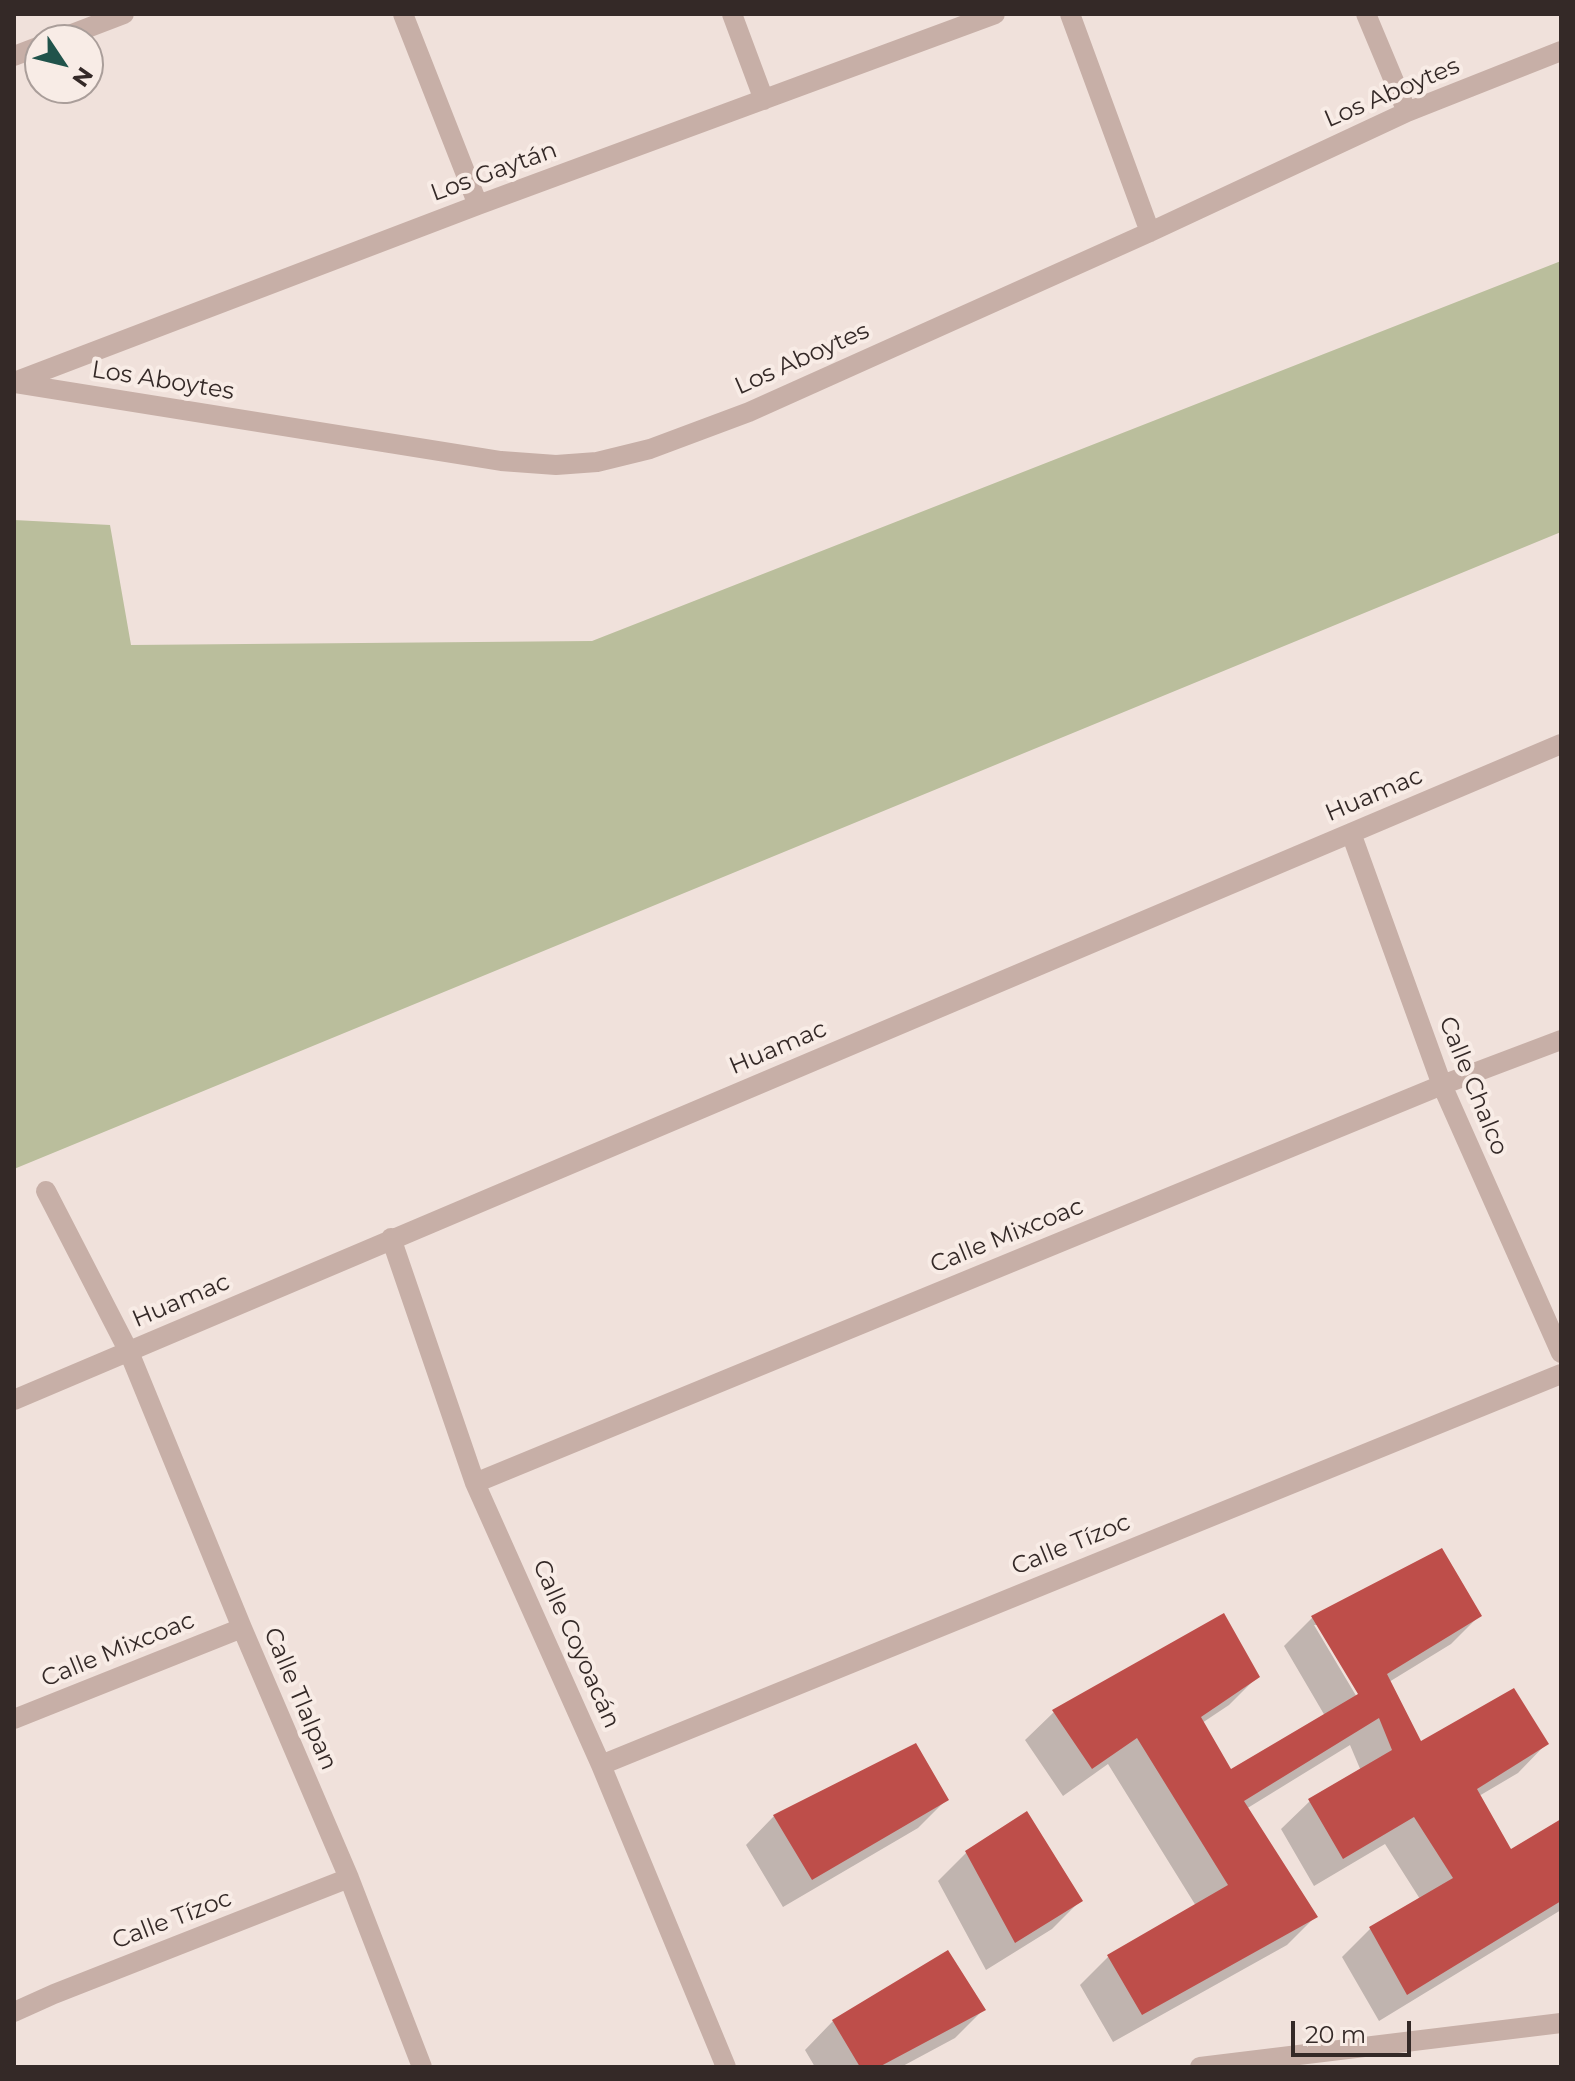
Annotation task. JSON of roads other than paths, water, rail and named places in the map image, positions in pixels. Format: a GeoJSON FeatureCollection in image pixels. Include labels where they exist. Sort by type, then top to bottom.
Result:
{"type":"FeatureCollection","features":[{"type":"Feature","properties":{"kind":"street"},"geometry":{"type":"LineString","coordinates":[[98,24],[124,14]]}},
{"type":"Feature","properties":{"kind":"street"},"geometry":{"type":"LineString","coordinates":[[403,14],[478,205]]}},
{"type":"Feature","properties":{"kind":"street"},"geometry":{"type":"LineString","coordinates":[[732,14],[764,100]]}},
{"type":"Feature","properties":{"kind":"street","name":"Los Gaytán"},"geometry":{"type":"LineString","coordinates":[[14,383],[478,205],[995,14]]}},
{"type":"Feature","properties":{"kind":"street"},"geometry":{"type":"LineString","coordinates":[[1070,14],[1150,232]]}},
{"type":"Feature","properties":{"kind":"street"},"geometry":{"type":"LineString","coordinates":[[1366,14],[1407,112]]}},
{"type":"Feature","properties":{"kind":"street","name":"Los Aboytes"},"geometry":{"type":"LineString","coordinates":[[14,383],[501,461],[556,465],[597,462],[650,449],[749,412],[1150,232],[1407,112],[1561,51]]}},
{"type":"Feature","properties":{"kind":"street","name":"Huamac"},"geometry":{"type":"LineString","coordinates":[[14,1400],[1561,744]]}},
{"type":"Feature","properties":{"kind":"street","name":"Calle Chalco"},"geometry":{"type":"LineString","coordinates":[[1351,833],[1442,1085],[1561,1353]]}},
{"type":"Feature","properties":{"kind":"street","name":"Calle Mixcoac"},"geometry":{"type":"LineString","coordinates":[[475,1483],[1442,1085],[1561,1040]]}},
{"type":"Feature","properties":{"kind":"street","name":"Calle Tlalpan"},"geometry":{"type":"LineString","coordinates":[[46,1191],[129,1352],[349,1878],[422,2067]]}},
{"type":"Feature","properties":{"kind":"street","name":"Calle Coyoacán"},"geometry":{"type":"LineString","coordinates":[[391,1238],[475,1483],[601,1765],[726,2067]]}},
{"type":"Feature","properties":{"kind":"street","name":"Calle Tízoc"},"geometry":{"type":"LineString","coordinates":[[601,1765],[1561,1374]]}},
{"type":"Feature","properties":{"kind":"street","name":"Calle Mixcoac"},"geometry":{"type":"LineString","coordinates":[[14,1719],[242,1628]]}},
{"type":"Feature","properties":{"kind":"street","name":"Calle Tízoc"},"geometry":{"type":"LineString","coordinates":[[14,2012],[349,1878]]}},
{"type":"Feature","properties":{"kind":"street"},"geometry":{"type":"LineString","coordinates":[[1200,2067],[1561,2023]]}}]}
